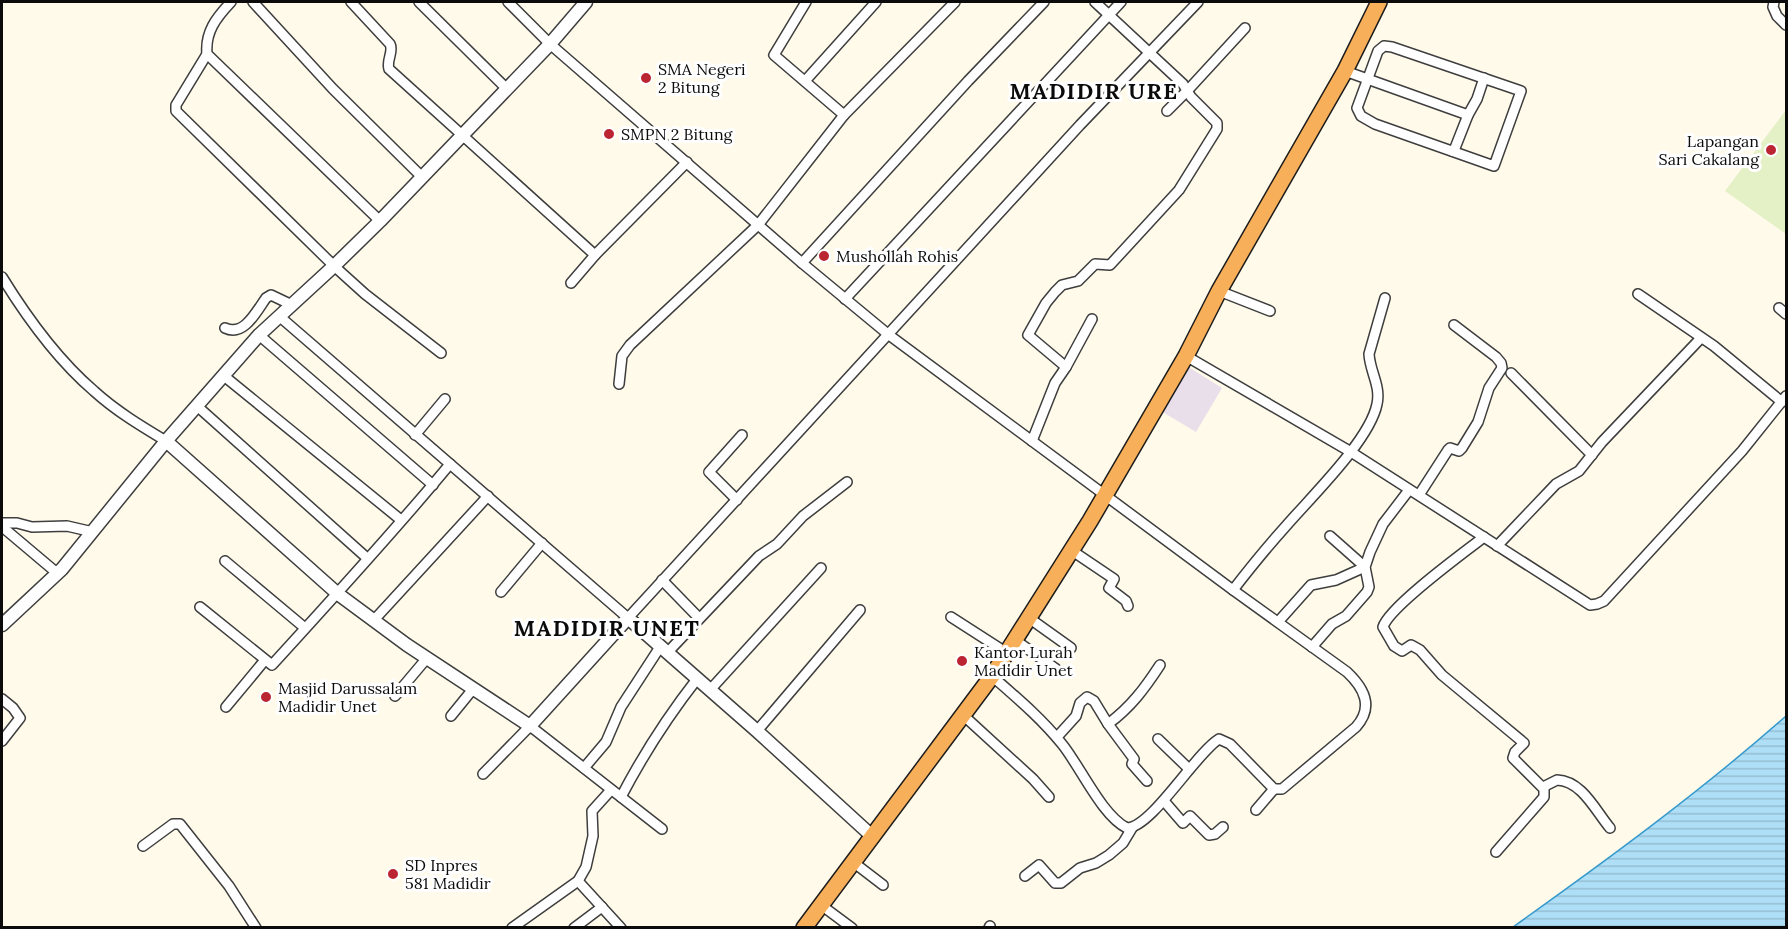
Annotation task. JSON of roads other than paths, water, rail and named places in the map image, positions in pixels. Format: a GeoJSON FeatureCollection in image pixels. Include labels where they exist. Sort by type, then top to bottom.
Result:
{"type":"FeatureCollection","features":[{"type":"Feature","properties":{"kind":"highway"},"geometry":{"type":"LineString","coordinates":[[804,927],[873,837],[1011,647],[1105,495],[1186,356],[1219,291],[1345,71],[1379,2]]}},
{"type":"Feature","properties":{"kind":"street"},"geometry":{"type":"LineString","coordinates":[[231,2],[213,22],[206,45],[207,54],[176,105],[176,111],[334,266],[365,294],[441,353]]}},
{"type":"Feature","properties":{"kind":"street"},"geometry":{"type":"LineString","coordinates":[[254,2],[333,89],[422,177]]}},
{"type":"Feature","properties":{"kind":"street"},"geometry":{"type":"LineString","coordinates":[[351,2],[390,44],[392,51],[389,69],[595,255]]}},
{"type":"Feature","properties":{"kind":"street"},"geometry":{"type":"LineString","coordinates":[[419,2],[507,89]]}},
{"type":"Feature","properties":{"kind":"street"},"geometry":{"type":"LineString","coordinates":[[508,2],[550,44],[802,263],[889,335],[1347,672],[1356,681],[1365,699],[1364,718],[1282,789],[1274,789],[1230,744],[1223,740],[1216,741],[1189,769],[1164,801],[1132,828],[1123,843],[1109,855],[1096,863],[1080,868],[1061,884],[1055,883],[1039,865],[1025,876]]}},
{"type":"Feature","properties":{"kind":"street"},"geometry":{"type":"LineString","coordinates":[[2,625],[57,573],[166,441],[259,335],[334,266],[464,136],[586,2]]}},
{"type":"Feature","properties":{"kind":"street"},"geometry":{"type":"LineString","coordinates":[[807,2],[774,55],[844,115]]}},
{"type":"Feature","properties":{"kind":"street"},"geometry":{"type":"LineString","coordinates":[[805,81],[876,2]]}},
{"type":"Feature","properties":{"kind":"street"},"geometry":{"type":"LineString","coordinates":[[620,384],[622,356],[630,345],[758,225],[844,115],[955,2]]}},
{"type":"Feature","properties":{"kind":"street"},"geometry":{"type":"LineString","coordinates":[[802,263],[968,81],[1044,2]]}},
{"type":"Feature","properties":{"kind":"street"},"geometry":{"type":"LineString","coordinates":[[1066,367],[1028,335],[1054,292],[1062,285],[1078,281],[1095,264],[1110,264],[1179,190],[1218,126],[1215,120],[1191,97],[1188,90],[1095,2]]}},
{"type":"Feature","properties":{"kind":"street"},"geometry":{"type":"LineString","coordinates":[[845,299],[1121,2]]}},
{"type":"Feature","properties":{"kind":"street"},"geometry":{"type":"LineString","coordinates":[[483,774],[530,726],[1080,125],[1198,2]]}},
{"type":"Feature","properties":{"kind":"street"},"geometry":{"type":"LineString","coordinates":[[1774,2],[1773,7],[1777,16],[1786,25]]}},
{"type":"Feature","properties":{"kind":"street"},"geometry":{"type":"LineString","coordinates":[[1167,111],[1245,28]]}},
{"type":"Feature","properties":{"kind":"street"},"geometry":{"type":"LineString","coordinates":[[1384,46],[1484,78],[1521,91],[1494,166],[1375,124],[1360,116],[1357,108],[1378,51],[1384,46]]}},
{"type":"Feature","properties":{"kind":"street"},"geometry":{"type":"LineString","coordinates":[[207,54],[380,221]]}},
{"type":"Feature","properties":{"kind":"street"},"geometry":{"type":"LineString","coordinates":[[1345,71],[1468,115]]}},
{"type":"Feature","properties":{"kind":"street"},"geometry":{"type":"LineString","coordinates":[[1452,151],[1478,99],[1484,78]]}},
{"type":"Feature","properties":{"kind":"street"},"geometry":{"type":"LineString","coordinates":[[572,283],[595,255],[687,162]]}},
{"type":"Feature","properties":{"kind":"street"},"geometry":{"type":"LineString","coordinates":[[2,277],[25,311],[65,361],[93,391],[132,420],[166,441],[338,594],[427,658],[530,726],[662,829]]}},
{"type":"Feature","properties":{"kind":"street"},"geometry":{"type":"LineString","coordinates":[[1219,291],[1270,312]]}},
{"type":"Feature","properties":{"kind":"street"},"geometry":{"type":"LineString","coordinates":[[225,328],[232,331],[239,330],[271,294],[292,305]]}},
{"type":"Feature","properties":{"kind":"street"},"geometry":{"type":"LineString","coordinates":[[1186,356],[1351,452],[1590,605],[1604,601],[1742,452],[1784,399],[1714,346],[1638,294]]}},
{"type":"Feature","properties":{"kind":"street"},"geometry":{"type":"LineString","coordinates":[[1233,590],[1351,452],[1376,408],[1379,395],[1369,354],[1385,298]]}},
{"type":"Feature","properties":{"kind":"street"},"geometry":{"type":"LineString","coordinates":[[279,316],[757,731],[873,837]]}},
{"type":"Feature","properties":{"kind":"street"},"geometry":{"type":"LineString","coordinates":[[1032,441],[1055,383],[1092,319]]}},
{"type":"Feature","properties":{"kind":"street"},"geometry":{"type":"LineString","coordinates":[[1419,495],[1448,450],[1455,448],[1459,451],[1462,448],[1478,422],[1490,388],[1502,368],[1496,357],[1454,325]]}},
{"type":"Feature","properties":{"kind":"street"},"geometry":{"type":"LineString","coordinates":[[259,335],[433,485]]}},
{"type":"Feature","properties":{"kind":"street"},"geometry":{"type":"LineString","coordinates":[[1497,546],[1556,484],[1579,471],[1592,454],[1701,338]]}},
{"type":"Feature","properties":{"kind":"street"},"geometry":{"type":"LineString","coordinates":[[1511,373],[1592,454]]}},
{"type":"Feature","properties":{"kind":"street"},"geometry":{"type":"LineString","coordinates":[[224,376],[401,520]]}},
{"type":"Feature","properties":{"kind":"street"},"geometry":{"type":"LineString","coordinates":[[415,435],[445,399]]}},
{"type":"Feature","properties":{"kind":"street"},"geometry":{"type":"LineString","coordinates":[[197,406],[368,558]]}},
{"type":"Feature","properties":{"kind":"street"},"geometry":{"type":"LineString","coordinates":[[737,500],[709,472],[742,435]]}},
{"type":"Feature","properties":{"kind":"street"},"geometry":{"type":"LineString","coordinates":[[200,607],[272,665],[338,594],[450,464]]}},
{"type":"Feature","properties":{"kind":"street"},"geometry":{"type":"LineString","coordinates":[[584,768],[606,742],[621,707],[663,650],[699,618],[759,556],[777,544],[803,516],[847,482]]}},
{"type":"Feature","properties":{"kind":"street"},"geometry":{"type":"LineString","coordinates":[[1312,647],[1332,624],[1346,616],[1367,592],[1369,587],[1365,567],[1383,524],[1409,490]]}},
{"type":"Feature","properties":{"kind":"street"},"geometry":{"type":"LineString","coordinates":[[374,621],[488,496]]}},
{"type":"Feature","properties":{"kind":"street"},"geometry":{"type":"LineString","coordinates":[[3,528],[17,523],[32,527],[67,526],[93,532]]}},
{"type":"Feature","properties":{"kind":"street"},"geometry":{"type":"LineString","coordinates":[[3,528],[57,573]]}},
{"type":"Feature","properties":{"kind":"street"},"geometry":{"type":"LineString","coordinates":[[1330,536],[1365,567]]}},
{"type":"Feature","properties":{"kind":"street"},"geometry":{"type":"LineString","coordinates":[[1484,537],[1415,591],[1383,623],[1383,631],[1399,651],[1411,645],[1417,647],[1442,675],[1521,739],[1523,745],[1515,752],[1513,758],[1543,788],[1544,797],[1496,852]]}},
{"type":"Feature","properties":{"kind":"street"},"geometry":{"type":"LineString","coordinates":[[501,592],[542,543]]}},
{"type":"Feature","properties":{"kind":"street"},"geometry":{"type":"LineString","coordinates":[[1071,550],[1114,579],[1109,588],[1126,601],[1128,606]]}},
{"type":"Feature","properties":{"kind":"street"},"geometry":{"type":"LineString","coordinates":[[225,561],[305,628]]}},
{"type":"Feature","properties":{"kind":"street"},"geometry":{"type":"LineString","coordinates":[[1278,622],[1311,585],[1336,580],[1365,567]]}},
{"type":"Feature","properties":{"kind":"street"},"geometry":{"type":"LineString","coordinates":[[710,690],[821,568]]}},
{"type":"Feature","properties":{"kind":"street"},"geometry":{"type":"LineString","coordinates":[[662,580],[699,618]]}},
{"type":"Feature","properties":{"kind":"street"},"geometry":{"type":"LineString","coordinates":[[757,731],[860,610]]}},
{"type":"Feature","properties":{"kind":"street"},"geometry":{"type":"LineString","coordinates":[[951,617],[1056,669]]}},
{"type":"Feature","properties":{"kind":"street"},"geometry":{"type":"LineString","coordinates":[[1029,618],[1071,648]]}},
{"type":"Feature","properties":{"kind":"street"},"geometry":{"type":"LineString","coordinates":[[395,696],[427,658]]}},
{"type":"Feature","properties":{"kind":"street"},"geometry":{"type":"LineString","coordinates":[[226,707],[266,660]]}},
{"type":"Feature","properties":{"kind":"street"},"geometry":{"type":"LineString","coordinates":[[1108,723],[1125,712],[1160,665]]}},
{"type":"Feature","properties":{"kind":"street"},"geometry":{"type":"LineString","coordinates":[[992,676],[1038,715],[1057,737],[1100,801],[1122,825],[1132,828]]}},
{"type":"Feature","properties":{"kind":"street"},"geometry":{"type":"LineString","coordinates":[[621,797],[651,743],[675,706],[697,679]]}},
{"type":"Feature","properties":{"kind":"street"},"geometry":{"type":"LineString","coordinates":[[451,716],[473,689]]}},
{"type":"Feature","properties":{"kind":"street"},"geometry":{"type":"LineString","coordinates":[[1057,737],[1076,716],[1080,703],[1087,697],[1094,701],[1134,759],[1132,764],[1147,781]]}},
{"type":"Feature","properties":{"kind":"street"},"geometry":{"type":"LineString","coordinates":[[2,699],[20,718],[2,741]]}},
{"type":"Feature","properties":{"kind":"street"},"geometry":{"type":"LineString","coordinates":[[963,715],[1033,779],[1049,797]]}},
{"type":"Feature","properties":{"kind":"street"},"geometry":{"type":"LineString","coordinates":[[1158,739],[1189,769]]}},
{"type":"Feature","properties":{"kind":"street"},"geometry":{"type":"LineString","coordinates":[[1543,788],[1557,780],[1572,785],[1585,794],[1610,828]]}},
{"type":"Feature","properties":{"kind":"street"},"geometry":{"type":"LineString","coordinates":[[1256,810],[1274,789]]}},
{"type":"Feature","properties":{"kind":"street"},"geometry":{"type":"LineString","coordinates":[[512,927],[578,881],[586,867],[592,836],[592,811],[611,790]]}},
{"type":"Feature","properties":{"kind":"street"},"geometry":{"type":"LineString","coordinates":[[1164,801],[1183,823],[1190,816],[1209,835],[1215,834],[1223,827]]}},
{"type":"Feature","properties":{"kind":"street"},"geometry":{"type":"LineString","coordinates":[[143,846],[173,824],[180,824],[229,886],[256,927]]}},
{"type":"Feature","properties":{"kind":"street"},"geometry":{"type":"LineString","coordinates":[[853,862],[883,885]]}},
{"type":"Feature","properties":{"kind":"street"},"geometry":{"type":"LineString","coordinates":[[578,881],[621,927]]}},
{"type":"Feature","properties":{"kind":"street"},"geometry":{"type":"LineString","coordinates":[[821,905],[852,927]]}},
{"type":"Feature","properties":{"kind":"street"},"geometry":{"type":"LineString","coordinates":[[574,927],[602,907]]}},
{"type":"Feature","properties":{"kind":"water"},"geometry":{"type":"Polygon","coordinates":[[[1786,716],[1786,927],[1513,927],[1652,825],[1786,716]]]}},
{"type":"Feature","properties":{"kind":"place","name":"SMA Negeri 2 Bitung"},"geometry":{"type":"Point","coordinates":[646,78]}},
{"type":"Feature","properties":{"kind":"place","name":"SMPN 2 Bitung"},"geometry":{"type":"Point","coordinates":[609,134]}},
{"type":"Feature","properties":{"kind":"place","name":"Lapangan Sari Cakalang"},"geometry":{"type":"Point","coordinates":[1771,150]}},
{"type":"Feature","properties":{"kind":"place","name":"Mushollah Rohis"},"geometry":{"type":"Point","coordinates":[824,256]}},
{"type":"Feature","properties":{"kind":"place","name":"Kantor Lurah Madidir Unet"},"geometry":{"type":"Point","coordinates":[962,661]}},
{"type":"Feature","properties":{"kind":"place","name":"Masjid Darussalam Madidir Unet"},"geometry":{"type":"Point","coordinates":[266,697]}},
{"type":"Feature","properties":{"kind":"place","name":"SD Inpres 581 Madidir"},"geometry":{"type":"Point","coordinates":[393,874]}},
{"type":"Feature","properties":{"kind":"district","name":"MADIDIR URE"},"geometry":{"type":"Point","coordinates":[1094,91]}},
{"type":"Feature","properties":{"kind":"district","name":"MADIDIR UNET"},"geometry":{"type":"Point","coordinates":[607,628]}}]}
